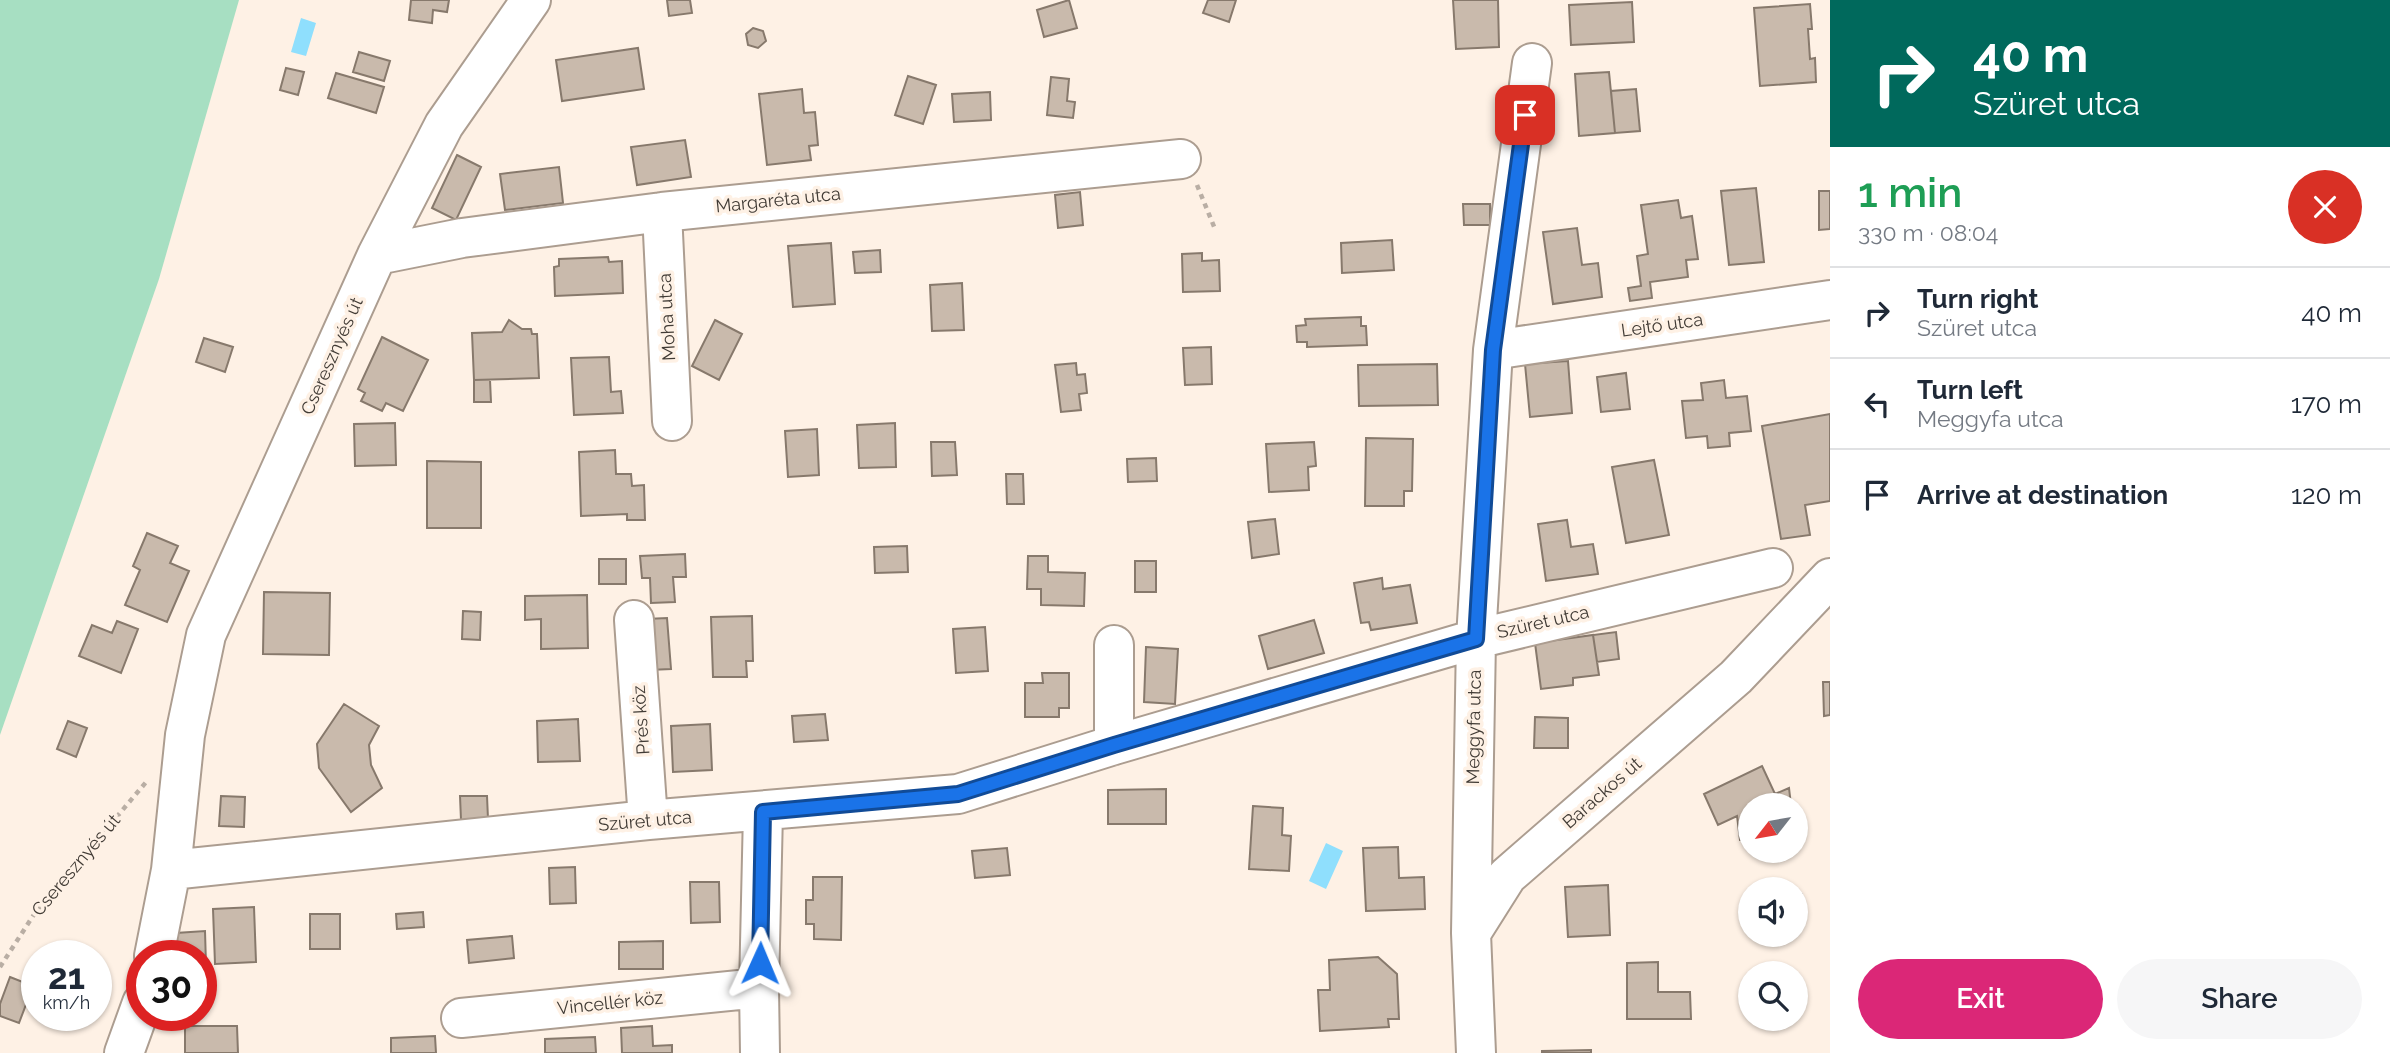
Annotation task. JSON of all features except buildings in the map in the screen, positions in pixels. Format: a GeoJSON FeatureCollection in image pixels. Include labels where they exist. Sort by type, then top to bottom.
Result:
{"type":"FeatureCollection","features":[{"type":"Feature","properties":{"kind":"street","name":"Cseresznyés út"},"geometry":{"type":"LineString","coordinates":[[157,940],[171,870],[185,736],[206,635],[377,255],[444,125],[531,0]]}},
{"type":"Feature","properties":{"kind":"street","name":"Meggyfa utca"},"geometry":{"type":"LineString","coordinates":[[1471,933],[1476,639],[1493,350],[1532,62]]}},
{"type":"Feature","properties":{"kind":"street","name":"Margaréta utca"},"geometry":{"type":"LineString","coordinates":[[377,255],[462,238],[662,212],[1181,159]]}},
{"type":"Feature","properties":{"kind":"street","name":"Moha utca"},"geometry":{"type":"LineString","coordinates":[[662,212],[672,421]]}},
{"type":"Feature","properties":{"kind":"street","name":"Lejtő utca"},"geometry":{"type":"LineString","coordinates":[[1493,350],[1830,300]]}},
{"type":"Feature","properties":{"kind":"street","name":"Szüret utca"},"geometry":{"type":"LineString","coordinates":[[171,870],[648,820],[958,794],[1114,745],[1476,639],[1773,568]]}},
{"type":"Feature","properties":{"kind":"street","name":"Barackos út"},"geometry":{"type":"LineString","coordinates":[[1471,933],[1507,876],[1735,677],[1830,578]]}},
{"type":"Feature","properties":{"kind":"street","name":"Prés köz"},"geometry":{"type":"LineString","coordinates":[[634,620],[648,820]]}},
{"type":"Feature","properties":{"kind":"street"},"geometry":{"type":"LineString","coordinates":[[1114,645],[1114,745]]}},
{"type":"Feature","properties":{"kind":"street"},"geometry":{"type":"LineString","coordinates":[[760,1053],[763,812]]}},
{"type":"Feature","properties":{"kind":"street"},"geometry":{"type":"LineString","coordinates":[[1471,933],[1476,1053]]}},
{"type":"Feature","properties":{"kind":"street","name":"Vincellér köz"},"geometry":{"type":"LineString","coordinates":[[461,1018],[759,988]]}},
{"type":"Feature","properties":{"kind":"street"},"geometry":{"type":"LineString","coordinates":[[124,1053],[132,1031]]}},
{"type":"Feature","properties":{"kind":"path"},"geometry":{"type":"LineString","coordinates":[[1181,159],[1187,162],[1215,229]]}},
{"type":"Feature","properties":{"kind":"path","name":"Cseresznyés út"},"geometry":{"type":"LineString","coordinates":[[0,967],[33,916],[149,778]]}},
{"type":"Feature","properties":{"kind":"green space"},"geometry":{"type":"Polygon","coordinates":[[[0,0],[239,0],[159,279],[0,735],[0,0]]]}},
{"type":"Feature","properties":{"kind":"water"},"geometry":{"type":"Polygon","coordinates":[[[301,18],[316,23],[306,56],[291,52],[301,18]]]}},
{"type":"Feature","properties":{"kind":"water"},"geometry":{"type":"Polygon","coordinates":[[[1326,843],[1343,851],[1326,889],[1309,881],[1326,843]]]}},
{"type":"Feature","properties":{"kind":"route"},"geometry":{"type":"LineString","coordinates":[[760,963],[763,812],[958,794],[1114,745],[1476,639],[1493,350],[1525,115]]}}]}
